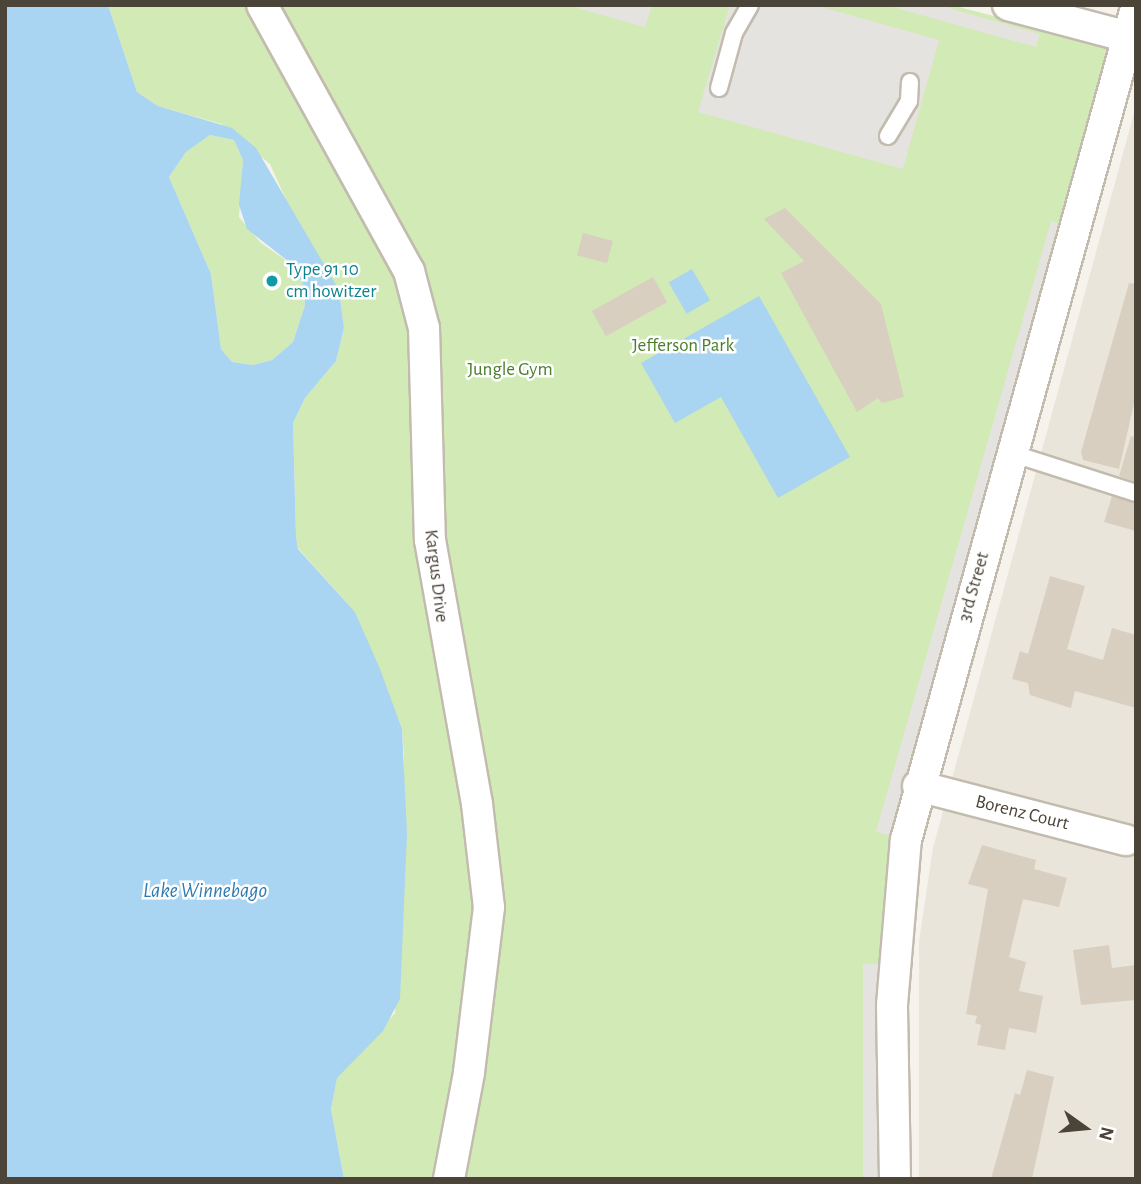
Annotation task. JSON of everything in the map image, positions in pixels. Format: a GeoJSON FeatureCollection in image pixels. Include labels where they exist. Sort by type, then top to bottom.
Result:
{"type":"FeatureCollection","features":[{"type":"Feature","properties":{"kind":"street","name":"Kargus Drive"},"geometry":{"type":"LineString","coordinates":[[262,5],[409,271],[424,328],[431,551],[477,804],[489,906],[469,1073],[449,1179]]}},
{"type":"Feature","properties":{"kind":"street"},"geometry":{"type":"LineString","coordinates":[[1008,5],[1132,38]]}},
{"type":"Feature","properties":{"kind":"street","name":"3rd Street"},"geometry":{"type":"LineString","coordinates":[[895,1179],[895,921],[918,786],[1132,38],[1136,8]]}},
{"type":"Feature","properties":{"kind":"street","name":"Borenz Court"},"geometry":{"type":"LineString","coordinates":[[918,786],[1126,840]]}},
{"type":"Feature","properties":{"kind":"lane"},"geometry":{"type":"LineString","coordinates":[[719,88],[734,33],[750,5]]}},
{"type":"Feature","properties":{"kind":"lane"},"geometry":{"type":"LineString","coordinates":[[888,136],[909,102],[910,82]]}},
{"type":"Feature","properties":{"kind":"lane"},"geometry":{"type":"LineString","coordinates":[[1012,453],[1136,493]]}},
{"type":"Feature","properties":{"kind":"shaded area"},"geometry":{"type":"Polygon","coordinates":[[[566,5],[652,5],[645,27],[566,5]]]}},
{"type":"Feature","properties":{"kind":"shaded area"},"geometry":{"type":"Polygon","coordinates":[[[730,5],[814,5],[939,40],[903,169],[698,112],[730,5]]]}},
{"type":"Feature","properties":{"kind":"shaded area"},"geometry":{"type":"Polygon","coordinates":[[[885,5],[938,5],[1040,34],[1036,47],[885,5]]]}},
{"type":"Feature","properties":{"kind":"shaded area"},"geometry":{"type":"Polygon","coordinates":[[[1136,106],[1136,1179],[919,1179],[919,941],[933,848],[1136,106]]]}},
{"type":"Feature","properties":{"kind":"shaded area"},"geometry":{"type":"Polygon","coordinates":[[[1051,221],[1069,226],[894,837],[876,831],[1051,221]]]}},
{"type":"Feature","properties":{"kind":"shaded area"},"geometry":{"type":"Polygon","coordinates":[[[863,964],[881,964],[881,1179],[863,1179],[863,964]]]}},
{"type":"Feature","properties":{"kind":"green space","name":"Jefferson Park"},"geometry":{"type":"Polygon","coordinates":[[[108,5],[951,5],[1118,48],[899,834],[888,1179],[344,1179],[331,1109],[337,1077],[395,1013],[404,757],[402,729],[355,612],[298,548],[296,537],[293,423],[305,398],[336,361],[344,328],[339,290],[296,222],[270,164],[221,124],[158,106],[137,92],[108,5]]]}},
{"type":"Feature","properties":{"kind":"green space"},"geometry":{"type":"Polygon","coordinates":[[[210,135],[234,140],[243,160],[239,217],[261,243],[293,265],[304,287],[305,305],[293,342],[272,360],[253,365],[232,362],[221,349],[211,274],[169,177],[186,152],[210,135]]]}},
{"type":"Feature","properties":{"kind":"water","name":"Lake Winnebago"},"geometry":{"type":"Polygon","coordinates":[[[5,5],[108,5],[137,92],[158,106],[232,128],[256,148],[339,290],[344,328],[336,361],[305,398],[293,423],[296,537],[298,549],[355,612],[402,729],[407,833],[400,999],[383,1031],[337,1078],[331,1109],[344,1179],[5,1179],[5,5]],[[210,135],[186,152],[169,177],[211,274],[221,349],[232,362],[253,365],[272,360],[293,342],[305,305],[304,287],[293,265],[247,229],[239,205],[243,160],[234,140],[210,135]]]}},
{"type":"Feature","properties":{"kind":"water"},"geometry":{"type":"Polygon","coordinates":[[[692,269],[710,300],[687,314],[669,282],[692,269]]]}},
{"type":"Feature","properties":{"kind":"water"},"geometry":{"type":"Polygon","coordinates":[[[759,296],[850,457],[778,498],[721,397],[675,423],[641,363],[759,296]]]}},
{"type":"Feature","properties":{"kind":"building"},"geometry":{"type":"Polygon","coordinates":[[[785,208],[881,304],[904,397],[882,403],[878,398],[857,412],[781,273],[804,261],[764,219],[785,208]]]}},
{"type":"Feature","properties":{"kind":"building"},"geometry":{"type":"Polygon","coordinates":[[[583,233],[613,241],[607,263],[577,255],[583,233]]]}},
{"type":"Feature","properties":{"kind":"building"},"geometry":{"type":"Polygon","coordinates":[[[653,277],[667,302],[606,336],[592,311],[653,277]]]}},
{"type":"Feature","properties":{"kind":"building"},"geometry":{"type":"Polygon","coordinates":[[[1129,283],[1136,284],[1136,395],[1119,469],[1083,460],[1081,452],[1129,283]]]}},
{"type":"Feature","properties":{"kind":"building"},"geometry":{"type":"Polygon","coordinates":[[[1131,436],[1136,437],[1136,482],[1119,476],[1131,436]]]}},
{"type":"Feature","properties":{"kind":"building"},"geometry":{"type":"Polygon","coordinates":[[[1112,496],[1136,503],[1136,531],[1104,522],[1112,496]]]}},
{"type":"Feature","properties":{"kind":"building"},"geometry":{"type":"Polygon","coordinates":[[[1050,576],[1085,586],[1067,649],[1103,660],[1112,628],[1136,635],[1136,708],[1075,691],[1071,708],[1030,695],[1028,683],[1012,679],[1020,651],[1028,654],[1050,576]]]}},
{"type":"Feature","properties":{"kind":"building"},"geometry":{"type":"Polygon","coordinates":[[[982,845],[1036,860],[1034,869],[1067,878],[1059,907],[1023,899],[1009,957],[1026,962],[1019,991],[1043,996],[1036,1033],[1009,1028],[1005,1050],[977,1045],[981,1025],[975,1023],[977,1016],[966,1014],[988,889],[968,884],[982,845]]]}},
{"type":"Feature","properties":{"kind":"building"},"geometry":{"type":"Polygon","coordinates":[[[1109,945],[1112,968],[1136,965],[1136,1000],[1081,1005],[1073,950],[1109,945]]]}},
{"type":"Feature","properties":{"kind":"building"},"geometry":{"type":"Polygon","coordinates":[[[1027,1070],[1054,1077],[1032,1179],[991,1179],[1015,1093],[1020,1095],[1027,1070]]]}},
{"type":"Feature","properties":{"kind":"place","name":"Type 91 10 cm howitzer"},"geometry":{"type":"Point","coordinates":[272,281]}},
{"type":"Feature","properties":{"kind":"park label","name":"Jungle Gym"},"geometry":{"type":"Point","coordinates":[510,370]}}]}
